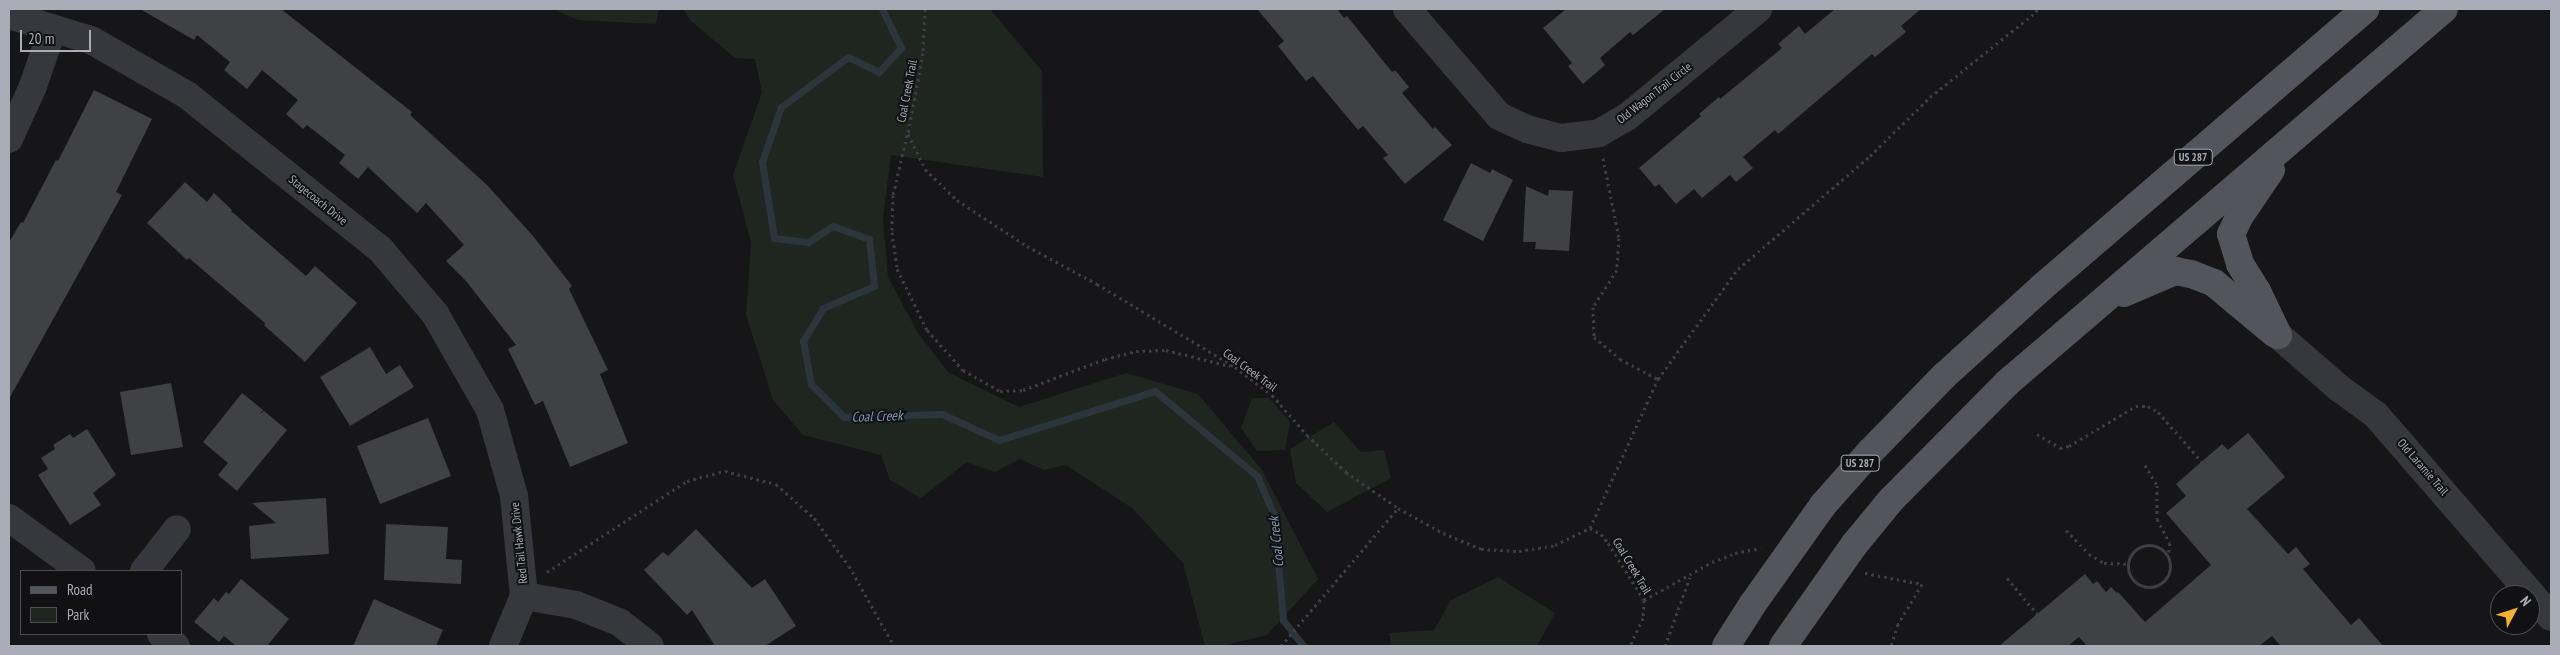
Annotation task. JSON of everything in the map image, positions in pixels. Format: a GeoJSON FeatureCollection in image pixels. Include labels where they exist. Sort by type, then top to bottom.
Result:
{"type":"FeatureCollection","features":[{"type":"Feature","properties":{"kind":"main road","name":"US 287"},"geometry":{"type":"LineString","coordinates":[[1726,646],[1788,552],[1823,505],[1871,451],[1951,370],[2041,288],[2365,9]]}},
{"type":"Feature","properties":{"kind":"main road"},"geometry":{"type":"LineString","coordinates":[[1783,646],[1835,570],[1890,500],[2007,383],[2444,9]]}},
{"type":"Feature","properties":{"kind":"main road"},"geometry":{"type":"LineString","coordinates":[[2278,336],[2257,291],[2240,264],[2231,234],[2239,217],[2291,140]]}},
{"type":"Feature","properties":{"kind":"main road"},"geometry":{"type":"LineString","coordinates":[[2101,303],[2175,271],[2191,274],[2214,283],[2278,336]]}},
{"type":"Feature","properties":{"kind":"street","name":"Old Wagon Trail Circle"},"geometry":{"type":"LineString","coordinates":[[1407,9],[1499,116],[1527,129],[1561,138],[1599,133],[1627,117],[1758,9]]}},
{"type":"Feature","properties":{"kind":"street","name":"Stagecoach Drive"},"geometry":{"type":"LineString","coordinates":[[9,15],[91,40],[187,95],[381,250],[435,314],[490,410],[514,496]]}},
{"type":"Feature","properties":{"kind":"street"},"geometry":{"type":"LineString","coordinates":[[9,139],[33,86],[53,28]]}},
{"type":"Feature","properties":{"kind":"street","name":"Old Laramie Trail"},"geometry":{"type":"LineString","coordinates":[[2278,336],[2339,388],[2376,415],[2551,617]]}},
{"type":"Feature","properties":{"kind":"street","name":"Red Tail Hawk Drive"},"geometry":{"type":"LineString","coordinates":[[503,646],[524,596],[514,496]]}},
{"type":"Feature","properties":{"kind":"street"},"geometry":{"type":"LineString","coordinates":[[9,518],[81,570]]}},
{"type":"Feature","properties":{"kind":"street"},"geometry":{"type":"LineString","coordinates":[[145,570],[177,529]]}},
{"type":"Feature","properties":{"kind":"street"},"geometry":{"type":"LineString","coordinates":[[524,596],[576,606],[619,622],[650,646]]}},
{"type":"Feature","properties":{"kind":"street"},"geometry":{"type":"LineString","coordinates":[[162,635],[176,646]]}},
{"type":"Feature","properties":{"kind":"path","name":"Coal Creek Trail"},"geometry":{"type":"LineString","coordinates":[[925,9],[923,53],[908,134],[925,169],[956,200],[1027,246],[1097,284],[1235,367],[1272,395],[1307,435],[1346,472],[1398,508],[1442,532],[1481,549],[1519,551],[1555,544],[1590,528],[1601,534],[1644,600],[1643,618],[1630,646]]}},
{"type":"Feature","properties":{"kind":"path"},"geometry":{"type":"LineString","coordinates":[[1590,528],[1658,379],[1738,269],[1870,156],[1930,97],[2036,12],[2037,9]]}},
{"type":"Feature","properties":{"kind":"path"},"geometry":{"type":"LineString","coordinates":[[1599,133],[1619,238],[1618,270],[1593,307],[1594,337],[1620,359],[1658,379]]}},
{"type":"Feature","properties":{"kind":"path"},"geometry":{"type":"LineString","coordinates":[[908,134],[893,195],[892,232],[897,269],[927,330],[963,370],[1000,391],[1023,390],[1105,358],[1136,351],[1166,350],[1235,367]]}},
{"type":"Feature","properties":{"kind":"path"},"geometry":{"type":"LineString","coordinates":[[2037,434],[2060,448],[2136,406],[2148,406],[2158,412],[2202,462]]}},
{"type":"Feature","properties":{"kind":"path"},"geometry":{"type":"LineString","coordinates":[[2145,465],[2157,485],[2157,520],[2170,543],[2169,571],[2166,577],[2156,586],[2142,586],[2136,582],[2129,571],[2128,564],[2133,552],[2145,546],[2158,547],[2168,557]]}},
{"type":"Feature","properties":{"kind":"path"},"geometry":{"type":"LineString","coordinates":[[524,596],[546,572],[687,481],[725,470],[776,484],[814,518],[849,566],[894,646]]}},
{"type":"Feature","properties":{"kind":"path"},"geometry":{"type":"LineString","coordinates":[[1281,646],[1398,508]]}},
{"type":"Feature","properties":{"kind":"path"},"geometry":{"type":"LineString","coordinates":[[2066,530],[2088,554],[2096,559],[2104,563],[2128,564]]}},
{"type":"Feature","properties":{"kind":"path"},"geometry":{"type":"LineString","coordinates":[[1644,600],[1712,562],[1735,553],[1764,548],[1788,552]]}},
{"type":"Feature","properties":{"kind":"path"},"geometry":{"type":"LineString","coordinates":[[1835,570],[1922,584],[1898,624],[1891,646]]}},
{"type":"Feature","properties":{"kind":"path"},"geometry":{"type":"LineString","coordinates":[[1665,646],[1690,576]]}},
{"type":"Feature","properties":{"kind":"path"},"geometry":{"type":"LineString","coordinates":[[2007,578],[2044,622]]}},
{"type":"Feature","properties":{"kind":"green space"},"geometry":{"type":"Polygon","coordinates":[[[553,9],[659,9],[656,24],[578,20],[553,9]]]}},
{"type":"Feature","properties":{"kind":"green space"},"geometry":{"type":"Polygon","coordinates":[[[683,9],[990,9],[1042,71],[1043,177],[891,155],[883,218],[888,277],[918,333],[949,373],[1019,407],[1126,373],[1198,394],[1262,470],[1318,579],[1267,635],[1221,646],[1205,646],[1183,563],[1132,508],[1066,465],[1044,470],[1020,459],[995,472],[967,462],[921,498],[890,480],[881,455],[803,435],[773,400],[746,315],[751,242],[733,175],[762,92],[755,59],[735,58],[691,21],[683,9]]]}},
{"type":"Feature","properties":{"kind":"green space"},"geometry":{"type":"Polygon","coordinates":[[[1252,398],[1269,398],[1290,422],[1285,450],[1257,451],[1241,428],[1252,398]]]}},
{"type":"Feature","properties":{"kind":"green space"},"geometry":{"type":"Polygon","coordinates":[[[1334,422],[1361,452],[1384,450],[1391,478],[1327,512],[1296,483],[1290,449],[1334,422]]]}},
{"type":"Feature","properties":{"kind":"green space"},"geometry":{"type":"Polygon","coordinates":[[[1498,577],[1555,613],[1537,646],[1391,646],[1389,633],[1434,630],[1451,600],[1498,577]]]}},
{"type":"Feature","properties":{"kind":"building"},"geometry":{"type":"Polygon","coordinates":[[[140,9],[281,9],[412,112],[410,115],[487,185],[533,236],[572,286],[569,289],[608,370],[600,374],[628,443],[570,467],[543,401],[535,405],[508,349],[516,345],[466,281],[446,261],[464,245],[426,203],[417,213],[368,167],[358,179],[339,163],[345,155],[307,125],[303,129],[286,114],[298,100],[262,70],[247,89],[224,70],[230,62],[197,35],[194,40],[140,9]]]}},
{"type":"Feature","properties":{"kind":"building"},"geometry":{"type":"Polygon","coordinates":[[[1257,9],[1337,9],[1344,18],[1347,16],[1392,72],[1395,70],[1409,87],[1402,93],[1433,129],[1435,127],[1452,145],[1405,184],[1383,158],[1388,155],[1363,126],[1358,130],[1313,76],[1306,81],[1278,46],[1284,41],[1257,9]]]}},
{"type":"Feature","properties":{"kind":"building"},"geometry":{"type":"Polygon","coordinates":[[[1566,9],[1665,9],[1633,35],[1630,32],[1600,58],[1605,65],[1583,84],[1568,66],[1572,63],[1543,28],[1566,9]]]}},
{"type":"Feature","properties":{"kind":"building"},"geometry":{"type":"Polygon","coordinates":[[[1835,9],[1921,9],[1901,26],[1906,32],[1875,57],[1872,54],[1778,134],[1775,130],[1743,157],[1753,168],[1736,182],[1730,175],[1702,198],[1694,189],[1676,204],[1659,184],[1655,187],[1639,168],[1701,116],[1699,114],[1719,97],[1720,99],[1782,48],[1778,44],[1799,26],[1805,34],[1835,9]]]}},
{"type":"Feature","properties":{"kind":"building"},"geometry":{"type":"Polygon","coordinates":[[[94,90],[152,119],[116,192],[122,195],[9,399],[9,242],[21,222],[23,223],[56,160],[58,161],[94,90]]]}},
{"type":"Feature","properties":{"kind":"building"},"geometry":{"type":"Polygon","coordinates":[[[1471,163],[1490,173],[1492,169],[1513,180],[1483,241],[1443,220],[1471,163]]]}},
{"type":"Feature","properties":{"kind":"building"},"geometry":{"type":"Polygon","coordinates":[[[185,182],[207,202],[214,193],[231,211],[306,276],[315,266],[357,303],[305,362],[264,325],[265,323],[189,258],[187,260],[147,223],[185,182]]]}},
{"type":"Feature","properties":{"kind":"building"},"geometry":{"type":"Polygon","coordinates":[[[1526,186],[1548,196],[1549,190],[1573,191],[1569,251],[1535,249],[1536,242],[1523,242],[1526,186]]]}},
{"type":"Feature","properties":{"kind":"building"},"geometry":{"type":"Polygon","coordinates":[[[370,347],[386,374],[400,365],[414,387],[350,426],[320,377],[370,347]]]}},
{"type":"Feature","properties":{"kind":"building"},"geometry":{"type":"Polygon","coordinates":[[[171,383],[183,447],[131,455],[120,392],[171,383]]]}},
{"type":"Feature","properties":{"kind":"building"},"geometry":{"type":"Polygon","coordinates":[[[242,393],[263,410],[260,414],[264,411],[287,430],[237,491],[218,475],[228,463],[203,442],[242,393]]]}},
{"type":"Feature","properties":{"kind":"building"},"geometry":{"type":"Polygon","coordinates":[[[428,418],[451,476],[380,504],[357,446],[428,418]]]}},
{"type":"Feature","properties":{"kind":"building"},"geometry":{"type":"Polygon","coordinates":[[[87,429],[116,475],[93,493],[101,505],[70,525],[38,475],[48,469],[41,458],[55,449],[53,445],[70,434],[73,438],[87,429]]]}},
{"type":"Feature","properties":{"kind":"building"},"geometry":{"type":"Polygon","coordinates":[[[2248,433],[2285,477],[2247,509],[2288,554],[2296,547],[2310,564],[2303,569],[2351,625],[2359,618],[2383,646],[2281,646],[2272,636],[2259,646],[2087,646],[2079,637],[2068,646],[1999,646],[2085,574],[2093,584],[2097,581],[2106,592],[2111,587],[2118,592],[2145,622],[2211,565],[2166,513],[2186,496],[2176,484],[2222,444],[2228,450],[2248,433]]]}},
{"type":"Feature","properties":{"kind":"building"},"geometry":{"type":"Polygon","coordinates":[[[326,498],[329,554],[251,559],[249,526],[276,523],[252,503],[326,498]]]}},
{"type":"Feature","properties":{"kind":"building"},"geometry":{"type":"Polygon","coordinates":[[[386,524],[448,527],[446,559],[462,560],[461,584],[384,580],[386,524]]]}},
{"type":"Feature","properties":{"kind":"building"},"geometry":{"type":"Polygon","coordinates":[[[696,529],[752,588],[765,579],[796,626],[765,646],[715,646],[692,610],[687,615],[644,570],[663,552],[668,556],[696,529]]]}},
{"type":"Feature","properties":{"kind":"building"},"geometry":{"type":"Polygon","coordinates":[[[241,579],[289,619],[267,646],[236,646],[224,636],[219,642],[194,622],[214,598],[218,602],[226,592],[229,594],[241,579]]]}},
{"type":"Feature","properties":{"kind":"building"},"geometry":{"type":"Polygon","coordinates":[[[374,599],[443,630],[436,646],[353,646],[374,599]]]}},
{"type":"Feature","properties":{"kind":"waterway","name":"Coal Creek"},"geometry":{"type":"LineString","coordinates":[[882,9],[901,48],[879,72],[848,57],[781,107],[762,162],[774,238],[808,242],[833,226],[869,239],[874,286],[823,308],[803,341],[811,384],[844,417],[942,414],[999,440],[1155,391],[1257,476],[1274,515],[1283,620],[1303,646]]}}]}
